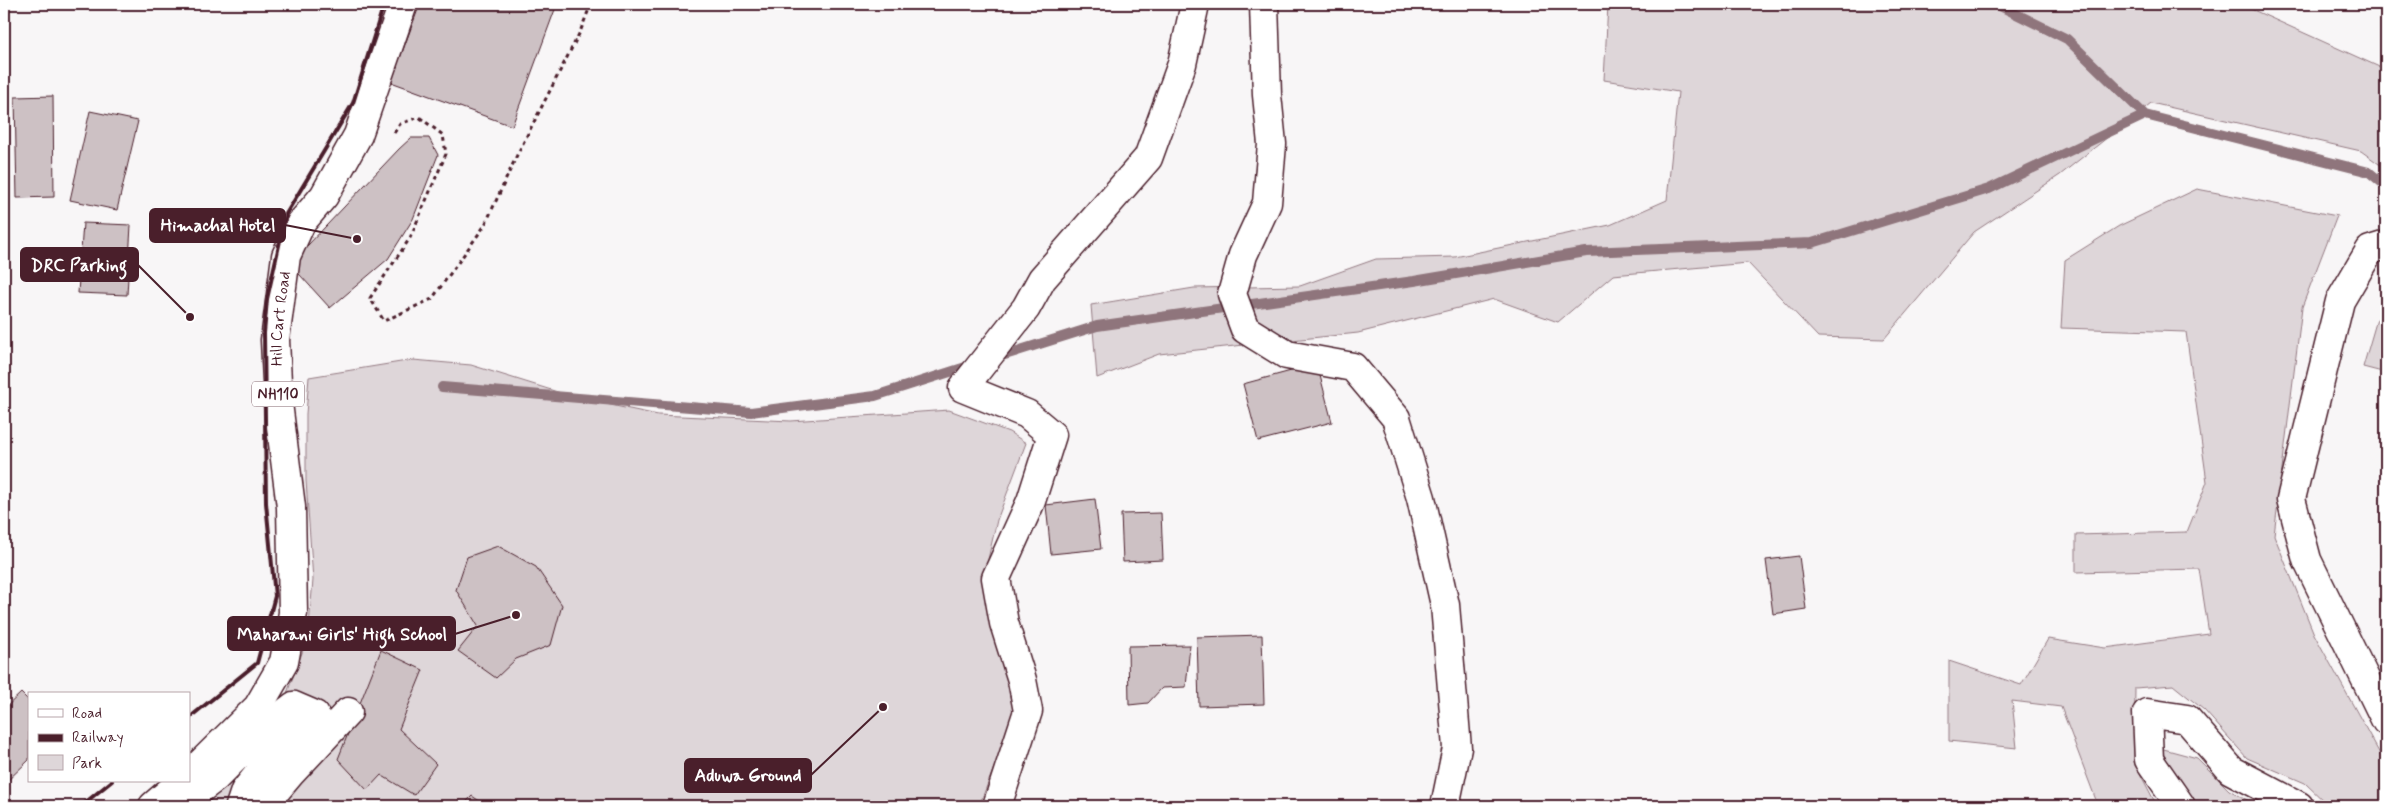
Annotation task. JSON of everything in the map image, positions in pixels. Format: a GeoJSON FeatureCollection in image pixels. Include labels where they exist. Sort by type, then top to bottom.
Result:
{"type":"FeatureCollection","features":[{"type":"Feature","properties":{"kind":"main road","name":"Hill Cart Road"},"geometry":{"type":"LineString","coordinates":[[190,774],[258,708],[284,662],[293,613],[291,507],[278,403],[275,340],[286,256],[301,223],[324,196],[358,134],[404,4]]}},
{"type":"Feature","properties":{"kind":"main road"},"geometry":{"type":"LineString","coordinates":[[997,806],[1028,712],[1022,680],[1004,623],[996,578],[1031,501],[1052,436],[1027,414],[963,388],[1026,308],[1042,279],[1148,158],[1182,64],[1195,4]]}},
{"type":"Feature","properties":{"kind":"main road"},"geometry":{"type":"LineString","coordinates":[[1264,4],[1267,95],[1272,144],[1267,203],[1243,256],[1232,294],[1244,329],[1286,355],[1353,367],[1396,418],[1421,498],[1445,605],[1457,748],[1445,806]]}},
{"type":"Feature","properties":{"kind":"main road"},"geometry":{"type":"LineString","coordinates":[[2386,245],[2370,250],[2340,301],[2291,499],[2307,560],[2386,721]]}},
{"type":"Feature","properties":{"kind":"main road"},"geometry":{"type":"LineString","coordinates":[[178,806],[216,777],[262,731],[294,706],[315,715],[303,732],[272,757],[245,791],[240,806]]}},
{"type":"Feature","properties":{"kind":"main road"},"geometry":{"type":"LineString","coordinates":[[264,806],[290,774],[348,712]]}},
{"type":"Feature","properties":{"kind":"main road"},"geometry":{"type":"LineString","coordinates":[[2181,806],[2149,760],[2147,712],[2187,719],[2231,770],[2299,806]]}},
{"type":"Feature","properties":{"kind":"main road"},"geometry":{"type":"LineString","coordinates":[[153,806],[181,782]]}},
{"type":"Feature","properties":{"kind":"path"},"geometry":{"type":"LineString","coordinates":[[390,138],[400,124],[419,117],[443,135],[446,154],[410,238],[370,298],[384,320],[432,299],[485,225],[517,155],[580,32],[591,4]]}},
{"type":"Feature","properties":{"kind":"green space"},"geometry":{"type":"Polygon","coordinates":[[[1608,4],[2240,4],[2386,70],[2386,169],[2361,151],[2151,103],[2060,175],[1974,232],[1884,339],[1818,337],[1748,263],[1613,275],[1558,322],[1494,299],[1358,333],[1159,354],[1097,378],[1091,305],[1194,288],[1300,286],[1376,259],[1455,257],[1610,225],[1667,200],[1678,92],[1604,80],[1608,4]]]}},
{"type":"Feature","properties":{"kind":"green space"},"geometry":{"type":"Polygon","coordinates":[[[2197,189],[2337,216],[2302,307],[2274,535],[2314,634],[2386,765],[2386,806],[2329,806],[2305,783],[2247,758],[2204,710],[2173,685],[2135,688],[2134,762],[2157,806],[2137,806],[2135,803],[2130,806],[2102,806],[2096,800],[2061,707],[2012,701],[2017,748],[1949,741],[1949,661],[2021,685],[2048,639],[2105,648],[2209,634],[2199,569],[2076,572],[2076,535],[2187,532],[2207,482],[2186,332],[2061,328],[2065,260],[2119,226],[2197,189]]]}},
{"type":"Feature","properties":{"kind":"green space"},"geometry":{"type":"Polygon","coordinates":[[[2386,313],[2386,373],[2363,367],[2377,319],[2386,313]]]}},
{"type":"Feature","properties":{"kind":"green space"},"geometry":{"type":"Polygon","coordinates":[[[413,360],[471,365],[577,398],[658,415],[791,421],[949,410],[1009,432],[1026,443],[997,520],[983,581],[1015,714],[979,806],[191,806],[206,794],[287,693],[308,637],[313,580],[306,481],[306,414],[309,377],[413,360]]]}},
{"type":"Feature","properties":{"kind":"green space"},"geometry":{"type":"Polygon","coordinates":[[[2160,748],[2197,758],[2229,790],[2258,806],[2193,806],[2160,748]]]}},
{"type":"Feature","properties":{"kind":"building"},"geometry":{"type":"Polygon","coordinates":[[[420,4],[557,4],[512,126],[391,82],[420,4]]]}},
{"type":"Feature","properties":{"kind":"building"},"geometry":{"type":"Polygon","coordinates":[[[53,96],[54,197],[17,198],[15,97],[53,96]]]}},
{"type":"Feature","properties":{"kind":"building"},"geometry":{"type":"Polygon","coordinates":[[[90,111],[138,121],[117,210],[70,200],[90,111]]]}},
{"type":"Feature","properties":{"kind":"building"},"geometry":{"type":"Polygon","coordinates":[[[411,138],[429,138],[438,155],[413,219],[388,259],[330,308],[290,264],[411,138]]]}},
{"type":"Feature","properties":{"kind":"building"},"geometry":{"type":"Polygon","coordinates":[[[83,223],[131,225],[127,295],[78,293],[83,223]]]}},
{"type":"Feature","properties":{"kind":"building"},"geometry":{"type":"Polygon","coordinates":[[[1317,364],[1332,422],[1258,441],[1243,384],[1317,364]]]}},
{"type":"Feature","properties":{"kind":"building"},"geometry":{"type":"Polygon","coordinates":[[[1095,499],[1101,549],[1051,554],[1046,505],[1095,499]]]}},
{"type":"Feature","properties":{"kind":"building"},"geometry":{"type":"Polygon","coordinates":[[[1161,513],[1163,560],[1123,562],[1121,514],[1161,513]]]}},
{"type":"Feature","properties":{"kind":"building"},"geometry":{"type":"Polygon","coordinates":[[[498,546],[536,567],[562,605],[551,645],[516,659],[496,678],[458,651],[478,626],[456,590],[467,557],[498,546]]]}},
{"type":"Feature","properties":{"kind":"building"},"geometry":{"type":"Polygon","coordinates":[[[1799,556],[1806,609],[1773,614],[1766,560],[1799,556]]]}},
{"type":"Feature","properties":{"kind":"building"},"geometry":{"type":"Polygon","coordinates":[[[1262,635],[1264,704],[1199,706],[1197,637],[1262,635]]]}},
{"type":"Feature","properties":{"kind":"building"},"geometry":{"type":"Polygon","coordinates":[[[1190,645],[1186,687],[1162,688],[1148,703],[1129,705],[1128,646],[1190,645]]]}},
{"type":"Feature","properties":{"kind":"building"},"geometry":{"type":"Polygon","coordinates":[[[381,650],[423,670],[399,729],[436,764],[414,795],[381,775],[367,790],[338,759],[381,650]]]}},
{"type":"Feature","properties":{"kind":"building"},"geometry":{"type":"Polygon","coordinates":[[[21,693],[28,700],[28,761],[4,784],[4,709],[21,693]]]}},
{"type":"Feature","properties":{"kind":"building"},"geometry":{"type":"Polygon","coordinates":[[[472,796],[487,806],[462,806],[472,796]]]}},
{"type":"Feature","properties":{"kind":"waterway"},"geometry":{"type":"LineString","coordinates":[[1996,4],[2067,39],[2145,115]]}},
{"type":"Feature","properties":{"kind":"waterway"},"geometry":{"type":"LineString","coordinates":[[995,358],[1097,326],[1414,281],[1586,252],[1812,243],[1989,189],[2145,115],[2369,172],[2386,186]]}},
{"type":"Feature","properties":{"kind":"waterway"},"geometry":{"type":"LineString","coordinates":[[442,387],[751,412],[875,396],[972,365]]}},
{"type":"Feature","properties":{"kind":"railway"},"geometry":{"type":"LineString","coordinates":[[190,717],[257,663],[275,596],[266,503],[264,333],[267,299],[286,214],[353,103],[384,4]]}},
{"type":"Feature","properties":{"kind":"railway"},"geometry":{"type":"LineString","coordinates":[[81,806],[111,782]]}},
{"type":"Feature","properties":{"kind":"place","name":"Himachal Hotel"},"geometry":{"type":"Point","coordinates":[357,239]}},
{"type":"Feature","properties":{"kind":"place","name":"DRC Parking"},"geometry":{"type":"Point","coordinates":[190,317]}},
{"type":"Feature","properties":{"kind":"place","name":"Maharani Girls' High School"},"geometry":{"type":"Point","coordinates":[516,615]}},
{"type":"Feature","properties":{"kind":"place","name":"Aduwa Ground"},"geometry":{"type":"Point","coordinates":[883,707]}}]}
